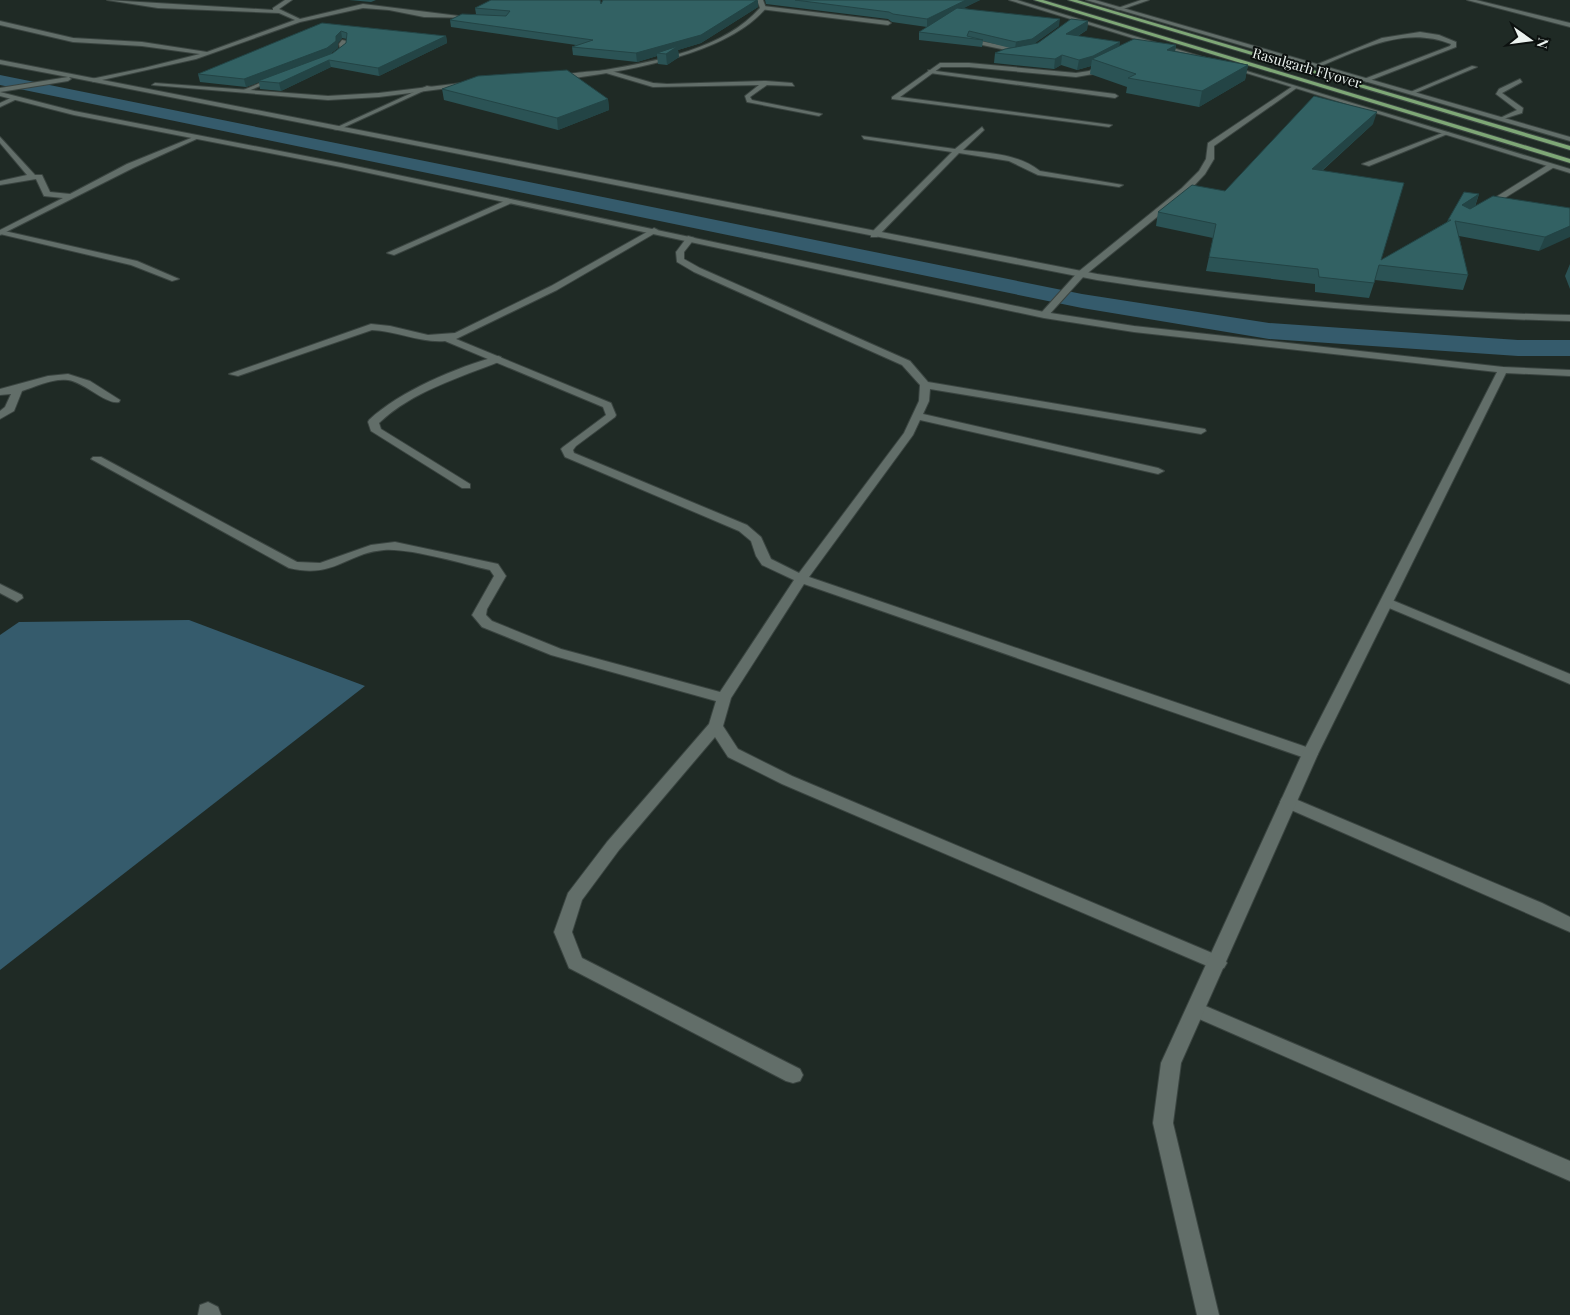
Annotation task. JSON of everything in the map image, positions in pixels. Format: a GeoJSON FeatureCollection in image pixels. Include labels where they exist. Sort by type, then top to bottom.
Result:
{"type":"FeatureCollection","features":[{"type":"Feature","properties":{"kind":"highway","name":"Rasulgarh Flyover"},"geometry":{"type":"LineString","coordinates":[[1037,0],[1570,161]]}},
{"type":"Feature","properties":{"kind":"highway","name":"Rasulgarh Flyover"},"geometry":{"type":"LineString","coordinates":[[1071,0],[1570,148]]}},
{"type":"Feature","properties":{"kind":"street"},"geometry":{"type":"LineString","coordinates":[[110,0],[158,6],[277,12],[297,18],[298,21]]}},
{"type":"Feature","properties":{"kind":"street"},"geometry":{"type":"LineString","coordinates":[[277,12],[275,9],[289,0]]}},
{"type":"Feature","properties":{"kind":"street"},"geometry":{"type":"LineString","coordinates":[[1012,0],[1570,171]]}},
{"type":"Feature","properties":{"kind":"street"},"geometry":{"type":"LineString","coordinates":[[1089,0],[1570,138]]}},
{"type":"Feature","properties":{"kind":"street"},"geometry":{"type":"LineString","coordinates":[[1118,8],[1146,0]]}},
{"type":"Feature","properties":{"kind":"street"},"geometry":{"type":"LineString","coordinates":[[1470,0],[1570,26]]}},
{"type":"Feature","properties":{"kind":"street"},"geometry":{"type":"LineString","coordinates":[[552,79],[608,72],[708,44],[750,22],[762,2],[888,24]]}},
{"type":"Feature","properties":{"kind":"street"},"geometry":{"type":"LineString","coordinates":[[93,80],[153,70],[211,54],[298,21],[364,6],[389,8],[431,16],[478,18]]}},
{"type":"Feature","properties":{"kind":"street"},"geometry":{"type":"LineString","coordinates":[[1069,24],[1076,19]]}},
{"type":"Feature","properties":{"kind":"street"},"geometry":{"type":"LineString","coordinates":[[0,23],[73,40],[142,44],[211,54]]}},
{"type":"Feature","properties":{"kind":"street"},"geometry":{"type":"LineString","coordinates":[[1316,66],[1399,34],[1432,35],[1454,43],[1452,47],[1366,80]]}},
{"type":"Feature","properties":{"kind":"street"},"geometry":{"type":"LineString","coordinates":[[325,60],[343,50],[344,41]]}},
{"type":"Feature","properties":{"kind":"street"},"geometry":{"type":"LineString","coordinates":[[970,41],[1026,51],[996,57],[981,66]]}},
{"type":"Feature","properties":{"kind":"street"},"geometry":{"type":"LineString","coordinates":[[1134,45],[1147,41]]}},
{"type":"Feature","properties":{"kind":"street"},"geometry":{"type":"LineString","coordinates":[[1109,125],[894,98],[940,65],[981,66],[1076,75],[1091,73],[1113,59]]}},
{"type":"Feature","properties":{"kind":"street"},"geometry":{"type":"LineString","coordinates":[[0,62],[874,235],[1077,278],[1267,300],[1428,313],[1570,318]]}},
{"type":"Feature","properties":{"kind":"street"},"geometry":{"type":"LineString","coordinates":[[1411,93],[1474,67]]}},
{"type":"Feature","properties":{"kind":"street"},"geometry":{"type":"LineString","coordinates":[[930,71],[1115,96]]}},
{"type":"Feature","properties":{"kind":"street"},"geometry":{"type":"LineString","coordinates":[[608,72],[653,85],[667,86],[767,83],[792,85]]}},
{"type":"Feature","properties":{"kind":"street"},"geometry":{"type":"LineString","coordinates":[[244,91],[282,76]]}},
{"type":"Feature","properties":{"kind":"street"},"geometry":{"type":"LineString","coordinates":[[1,91],[77,77]]}},
{"type":"Feature","properties":{"kind":"street"},"geometry":{"type":"LineString","coordinates":[[1502,119],[1519,113],[1521,109],[1499,94],[1502,90],[1520,81]]}},
{"type":"Feature","properties":{"kind":"street"},"geometry":{"type":"LineString","coordinates":[[104,83],[328,98],[370,96],[430,87],[476,83]]}},
{"type":"Feature","properties":{"kind":"street"},"geometry":{"type":"LineString","coordinates":[[767,83],[752,92],[748,97],[749,100],[819,114]]}},
{"type":"Feature","properties":{"kind":"street"},"geometry":{"type":"LineString","coordinates":[[336,128],[430,87]]}},
{"type":"Feature","properties":{"kind":"street"},"geometry":{"type":"LineString","coordinates":[[1044,315],[1077,278],[1185,190],[1202,172],[1210,159],[1211,144],[1295,87]]}},
{"type":"Feature","properties":{"kind":"street"},"geometry":{"type":"LineString","coordinates":[[1,91],[15,98],[74,113],[654,230],[1044,315],[1134,329],[1503,370],[1570,373]]}},
{"type":"Feature","properties":{"kind":"street"},"geometry":{"type":"LineString","coordinates":[[0,105],[15,98]]}},
{"type":"Feature","properties":{"kind":"street"},"geometry":{"type":"LineString","coordinates":[[874,235],[957,151],[982,129]]}},
{"type":"Feature","properties":{"kind":"street"},"geometry":{"type":"LineString","coordinates":[[1366,164],[1447,133]]}},
{"type":"Feature","properties":{"kind":"street"},"geometry":{"type":"LineString","coordinates":[[1,232],[130,166],[198,137]]}},
{"type":"Feature","properties":{"kind":"street"},"geometry":{"type":"LineString","coordinates":[[864,137],[1010,159],[1032,166],[1038,173],[1119,185]]}},
{"type":"Feature","properties":{"kind":"street"},"geometry":{"type":"LineString","coordinates":[[0,139],[32,176]]}},
{"type":"Feature","properties":{"kind":"street"},"geometry":{"type":"LineString","coordinates":[[1479,210],[1552,166]]}},
{"type":"Feature","properties":{"kind":"street"},"geometry":{"type":"LineString","coordinates":[[0,184],[32,176],[42,179],[47,194],[71,196]]}},
{"type":"Feature","properties":{"kind":"street"},"geometry":{"type":"LineString","coordinates":[[390,253],[512,201]]}},
{"type":"Feature","properties":{"kind":"street"},"geometry":{"type":"LineString","coordinates":[[446,338],[468,330],[565,284],[654,230]]}},
{"type":"Feature","properties":{"kind":"street"},"geometry":{"type":"LineString","coordinates":[[1,232],[134,263],[175,279]]}},
{"type":"Feature","properties":{"kind":"street"},"geometry":{"type":"LineString","coordinates":[[691,238],[680,252],[680,260],[697,270],[874,347],[906,363],[925,385],[1201,431]]}},
{"type":"Feature","properties":{"kind":"street"},"geometry":{"type":"LineString","coordinates":[[234,374],[371,327],[385,327],[417,336],[446,338],[607,405],[611,415],[602,425],[574,442],[567,449],[569,455],[743,528],[757,540],[758,552],[764,562],[801,579],[1310,754]]}},
{"type":"Feature","properties":{"kind":"street"},"geometry":{"type":"LineString","coordinates":[[466,486],[376,431],[373,422],[383,411],[406,398],[498,359]]}},
{"type":"Feature","properties":{"kind":"street"},"geometry":{"type":"LineString","coordinates":[[1208,1315],[1180,1203],[1163,1122],[1171,1062],[1218,963],[1310,754],[1503,370]]}},
{"type":"Feature","properties":{"kind":"street"},"geometry":{"type":"LineString","coordinates":[[0,392],[17,391],[49,379],[65,376],[77,378],[115,400]]}},
{"type":"Feature","properties":{"kind":"street"},"geometry":{"type":"LineString","coordinates":[[793,1075],[575,963],[562,932],[574,898],[612,846],[716,726],[724,698],[801,579],[909,432],[924,401],[925,385]]}},
{"type":"Feature","properties":{"kind":"street"},"geometry":{"type":"LineString","coordinates":[[0,416],[10,409],[17,391]]}},
{"type":"Feature","properties":{"kind":"street"},"geometry":{"type":"LineString","coordinates":[[917,416],[1158,471]]}},
{"type":"Feature","properties":{"kind":"street"},"geometry":{"type":"LineString","coordinates":[[97,460],[293,565],[309,568],[325,566],[365,548],[380,545],[395,546],[494,568],[500,576],[495,587],[482,601],[479,615],[487,624],[556,652],[724,698]]}},
{"type":"Feature","properties":{"kind":"street"},"geometry":{"type":"LineString","coordinates":[[0,588],[17,598]]}},
{"type":"Feature","properties":{"kind":"street"},"geometry":{"type":"LineString","coordinates":[[1387,602],[1570,679]]}},
{"type":"Feature","properties":{"kind":"street"},"geometry":{"type":"LineString","coordinates":[[716,726],[734,753],[787,780],[1218,963]]}},
{"type":"Feature","properties":{"kind":"street"},"geometry":{"type":"LineString","coordinates":[[1288,802],[1536,908],[1570,925]]}},
{"type":"Feature","properties":{"kind":"street"},"geometry":{"type":"LineString","coordinates":[[1196,1010],[1570,1171]]}},
{"type":"Feature","properties":{"kind":"water"},"geometry":{"type":"Polygon","coordinates":[[[189,620],[365,686],[0,970],[0,635],[19,622],[189,620]]]}},
{"type":"Feature","properties":{"kind":"building"},"geometry":{"type":"Polygon","coordinates":[[[491,0],[600,0],[601,4],[603,0],[757,0],[701,35],[636,53],[572,47],[593,40],[450,20],[462,14],[506,16],[510,11],[475,8],[491,0]]]}},
{"type":"Feature","properties":{"kind":"building"},"geometry":{"type":"Polygon","coordinates":[[[795,0],[966,0],[927,19],[889,12],[795,0]]]}},
{"type":"Feature","properties":{"kind":"building"},"geometry":{"type":"Polygon","coordinates":[[[957,8],[1060,19],[1032,39],[1016,42],[969,31],[967,36],[983,40],[919,32],[957,8]]]}},
{"type":"Feature","properties":{"kind":"building"},"geometry":{"type":"Polygon","coordinates":[[[1071,19],[1088,21],[1066,34],[1120,42],[1093,56],[1079,60],[1062,55],[1055,59],[995,53],[1005,49],[1038,43],[1071,19]]]}},
{"type":"Feature","properties":{"kind":"building"},"geometry":{"type":"Polygon","coordinates":[[[322,23],[446,36],[378,68],[329,60],[279,83],[258,81],[333,53],[346,43],[347,33],[341,31],[336,36],[336,41],[327,48],[244,79],[198,74],[322,23]]]}},
{"type":"Feature","properties":{"kind":"building"},"geometry":{"type":"Polygon","coordinates":[[[1134,39],[1176,45],[1167,50],[1248,65],[1202,91],[1128,78],[1136,74],[1092,59],[1134,39]]]}},
{"type":"Feature","properties":{"kind":"building"},"geometry":{"type":"Polygon","coordinates":[[[678,46],[666,54],[657,53],[678,46]]]}},
{"type":"Feature","properties":{"kind":"building"},"geometry":{"type":"Polygon","coordinates":[[[567,70],[608,99],[557,118],[442,89],[478,76],[567,70]]]}},
{"type":"Feature","properties":{"kind":"building"},"geometry":{"type":"Polygon","coordinates":[[[1314,96],[1377,112],[1312,169],[1404,183],[1381,260],[1451,220],[1448,220],[1464,192],[1479,194],[1462,205],[1470,209],[1493,196],[1570,208],[1570,226],[1545,237],[1455,221],[1468,275],[1379,265],[1374,283],[1319,277],[1318,269],[1209,257],[1216,224],[1158,212],[1192,185],[1225,191],[1314,96]]]}},
{"type":"Feature","properties":{"kind":"waterway"},"geometry":{"type":"LineString","coordinates":[[0,80],[1082,301],[1269,331],[1518,348],[1570,348]]}}]}
